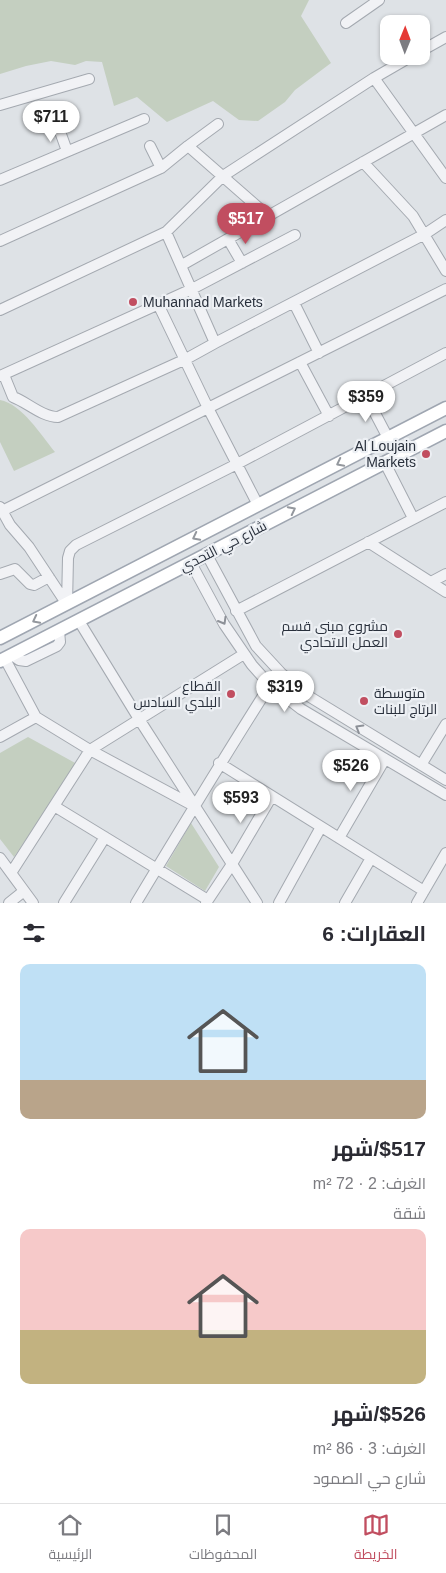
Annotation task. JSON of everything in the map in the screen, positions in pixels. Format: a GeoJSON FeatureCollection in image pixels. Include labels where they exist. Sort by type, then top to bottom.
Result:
{"type":"FeatureCollection","features":[{"type":"Feature","properties":{"kind":"main road","name":"شارع حي التحدي"},"geometry":{"type":"LineString","coordinates":[[0,638],[446,408]]}},
{"type":"Feature","properties":{"kind":"main road","name":"شارع حي التحدي"},"geometry":{"type":"LineString","coordinates":[[6,658],[446,431]]}},
{"type":"Feature","properties":{"kind":"main road"},"geometry":{"type":"LineString","coordinates":[[140,566],[134,573],[134,579],[140,585],[148,584]]}},
{"type":"Feature","properties":{"kind":"main road"},"geometry":{"type":"LineString","coordinates":[[106,584],[114,583],[119,587],[120,595],[115,602]]}},
{"type":"Feature","properties":{"kind":"street"},"geometry":{"type":"LineString","coordinates":[[346,24],[380,0]]}},
{"type":"Feature","properties":{"kind":"street"},"geometry":{"type":"LineString","coordinates":[[430,46],[446,37]]}},
{"type":"Feature","properties":{"kind":"street"},"geometry":{"type":"LineString","coordinates":[[0,310],[166,232],[223,176],[396,65]]}},
{"type":"Feature","properties":{"kind":"street"},"geometry":{"type":"LineString","coordinates":[[0,105],[89,78]]}},
{"type":"Feature","properties":{"kind":"street"},"geometry":{"type":"LineString","coordinates":[[374,78],[446,178]]}},
{"type":"Feature","properties":{"kind":"street"},"geometry":{"type":"LineString","coordinates":[[182,266],[446,116]]}},
{"type":"Feature","properties":{"kind":"street"},"geometry":{"type":"LineString","coordinates":[[0,180],[144,119]]}},
{"type":"Feature","properties":{"kind":"street"},"geometry":{"type":"LineString","coordinates":[[0,241],[161,168],[218,124]]}},
{"type":"Feature","properties":{"kind":"street"},"geometry":{"type":"LineString","coordinates":[[58,126],[67,151]]}},
{"type":"Feature","properties":{"kind":"street"},"geometry":{"type":"LineString","coordinates":[[150,146],[161,168]]}},
{"type":"Feature","properties":{"kind":"street"},"geometry":{"type":"LineString","coordinates":[[188,146],[268,216]]}},
{"type":"Feature","properties":{"kind":"street"},"geometry":{"type":"LineString","coordinates":[[363,162],[397,198],[425,234],[446,272]]}},
{"type":"Feature","properties":{"kind":"street"},"geometry":{"type":"LineString","coordinates":[[295,235],[192,288],[1,375],[13,397],[48,415],[58,417],[186,359],[425,234],[446,220]]}},
{"type":"Feature","properties":{"kind":"street"},"geometry":{"type":"LineString","coordinates":[[166,232],[215,343]]}},
{"type":"Feature","properties":{"kind":"street"},"geometry":{"type":"LineString","coordinates":[[228,239],[242,263]]}},
{"type":"Feature","properties":{"kind":"street"},"geometry":{"type":"LineString","coordinates":[[66,604],[49,576],[1,509],[446,289]]}},
{"type":"Feature","properties":{"kind":"street"},"geometry":{"type":"LineString","coordinates":[[294,302],[319,353]]}},
{"type":"Feature","properties":{"kind":"street"},"geometry":{"type":"LineString","coordinates":[[158,304],[258,506]]}},
{"type":"Feature","properties":{"kind":"street"},"geometry":{"type":"LineString","coordinates":[[66,604],[67,561],[73,548],[329,416],[446,353]]}},
{"type":"Feature","properties":{"kind":"street"},"geometry":{"type":"LineString","coordinates":[[300,362],[329,416]]}},
{"type":"Feature","properties":{"kind":"street"},"geometry":{"type":"LineString","coordinates":[[366,396],[388,438]]}},
{"type":"Feature","properties":{"kind":"street"},"geometry":{"type":"LineString","coordinates":[[385,463],[414,518]]}},
{"type":"Feature","properties":{"kind":"street"},"geometry":{"type":"LineString","coordinates":[[236,611],[446,502]]}},
{"type":"Feature","properties":{"kind":"street"},"geometry":{"type":"LineString","coordinates":[[368,542],[446,592]]}},
{"type":"Feature","properties":{"kind":"street"},"geometry":{"type":"LineString","coordinates":[[206,555],[256,646],[274,667],[310,697],[446,780]]}},
{"type":"Feature","properties":{"kind":"street"},"geometry":{"type":"LineString","coordinates":[[191,563],[224,624],[252,665],[270,685],[301,709],[424,782],[445,791]]}},
{"type":"Feature","properties":{"kind":"street"},"geometry":{"type":"LineString","coordinates":[[0,574],[10,570],[17,570],[28,582],[34,585],[49,576]]}},
{"type":"Feature","properties":{"kind":"street"},"geometry":{"type":"LineString","coordinates":[[431,582],[446,574]]}},
{"type":"Feature","properties":{"kind":"street"},"geometry":{"type":"LineString","coordinates":[[208,595],[212,588],[223,587]]}},
{"type":"Feature","properties":{"kind":"street"},"geometry":{"type":"LineString","coordinates":[[79,620],[139,719],[257,903]]}},
{"type":"Feature","properties":{"kind":"street"},"geometry":{"type":"LineString","coordinates":[[11,873],[90,750],[244,654]]}},
{"type":"Feature","properties":{"kind":"street"},"geometry":{"type":"LineString","coordinates":[[6,658],[36,717],[90,750],[195,806]]}},
{"type":"Feature","properties":{"kind":"street"},"geometry":{"type":"LineString","coordinates":[[136,903],[219,763],[270,685]]}},
{"type":"Feature","properties":{"kind":"street"},"geometry":{"type":"LineString","coordinates":[[0,737],[36,717]]}},
{"type":"Feature","properties":{"kind":"street"},"geometry":{"type":"LineString","coordinates":[[421,765],[446,724]]}},
{"type":"Feature","properties":{"kind":"street"},"geometry":{"type":"LineString","coordinates":[[339,838],[385,759]]}},
{"type":"Feature","properties":{"kind":"street"},"geometry":{"type":"LineString","coordinates":[[219,763],[424,890]]}},
{"type":"Feature","properties":{"kind":"street"},"geometry":{"type":"LineString","coordinates":[[424,782],[430,778],[432,772]]}},
{"type":"Feature","properties":{"kind":"street"},"geometry":{"type":"LineString","coordinates":[[54,806],[157,868],[207,901],[232,864],[272,796]]}},
{"type":"Feature","properties":{"kind":"street"},"geometry":{"type":"LineString","coordinates":[[279,903],[321,827]]}},
{"type":"Feature","properties":{"kind":"street"},"geometry":{"type":"LineString","coordinates":[[64,903],[105,837]]}},
{"type":"Feature","properties":{"kind":"street"},"geometry":{"type":"LineString","coordinates":[[417,903],[446,853]]}},
{"type":"Feature","properties":{"kind":"street"},"geometry":{"type":"LineString","coordinates":[[0,858],[33,903]]}},
{"type":"Feature","properties":{"kind":"street"},"geometry":{"type":"LineString","coordinates":[[345,903],[371,858]]}},
{"type":"Feature","properties":{"kind":"street"},"geometry":{"type":"LineString","coordinates":[[10,903],[24,891]]}},
{"type":"Feature","properties":{"kind":"green space"},"geometry":{"type":"Polygon","coordinates":[[[0,0],[309,0],[301,16],[331,63],[295,90],[285,102],[258,121],[239,120],[213,101],[167,122],[137,97],[114,106],[102,62],[86,61],[75,65],[51,61],[0,74],[0,0]]]}},
{"type":"Feature","properties":{"kind":"green space"},"geometry":{"type":"Polygon","coordinates":[[[0,400],[16,407],[55,452],[14,471],[0,442],[0,400]]]}},
{"type":"Feature","properties":{"kind":"green space"},"geometry":{"type":"Polygon","coordinates":[[[28,737],[77,764],[14,857],[0,839],[0,753],[28,737]]]}},
{"type":"Feature","properties":{"kind":"green space"},"geometry":{"type":"Polygon","coordinates":[[[191,823],[219,867],[205,891],[166,866],[191,823]]]}},
{"type":"Feature","properties":{"kind":"place","name":"Muhannad Markets"},"geometry":{"type":"Point","coordinates":[133,302]}},
{"type":"Feature","properties":{"kind":"place","name":"Al Loujain Markets"},"geometry":{"type":"Point","coordinates":[426,454]}},
{"type":"Feature","properties":{"kind":"place","name":"مشروع مبنى قسم العمل الاتحادي"},"geometry":{"type":"Point","coordinates":[398,634]}},
{"type":"Feature","properties":{"kind":"place","name":"القطاع البلدي السادس"},"geometry":{"type":"Point","coordinates":[231,694]}},
{"type":"Feature","properties":{"kind":"place","name":"متوسطة الرتاج للبنات"},"geometry":{"type":"Point","coordinates":[364,701]}}]}
